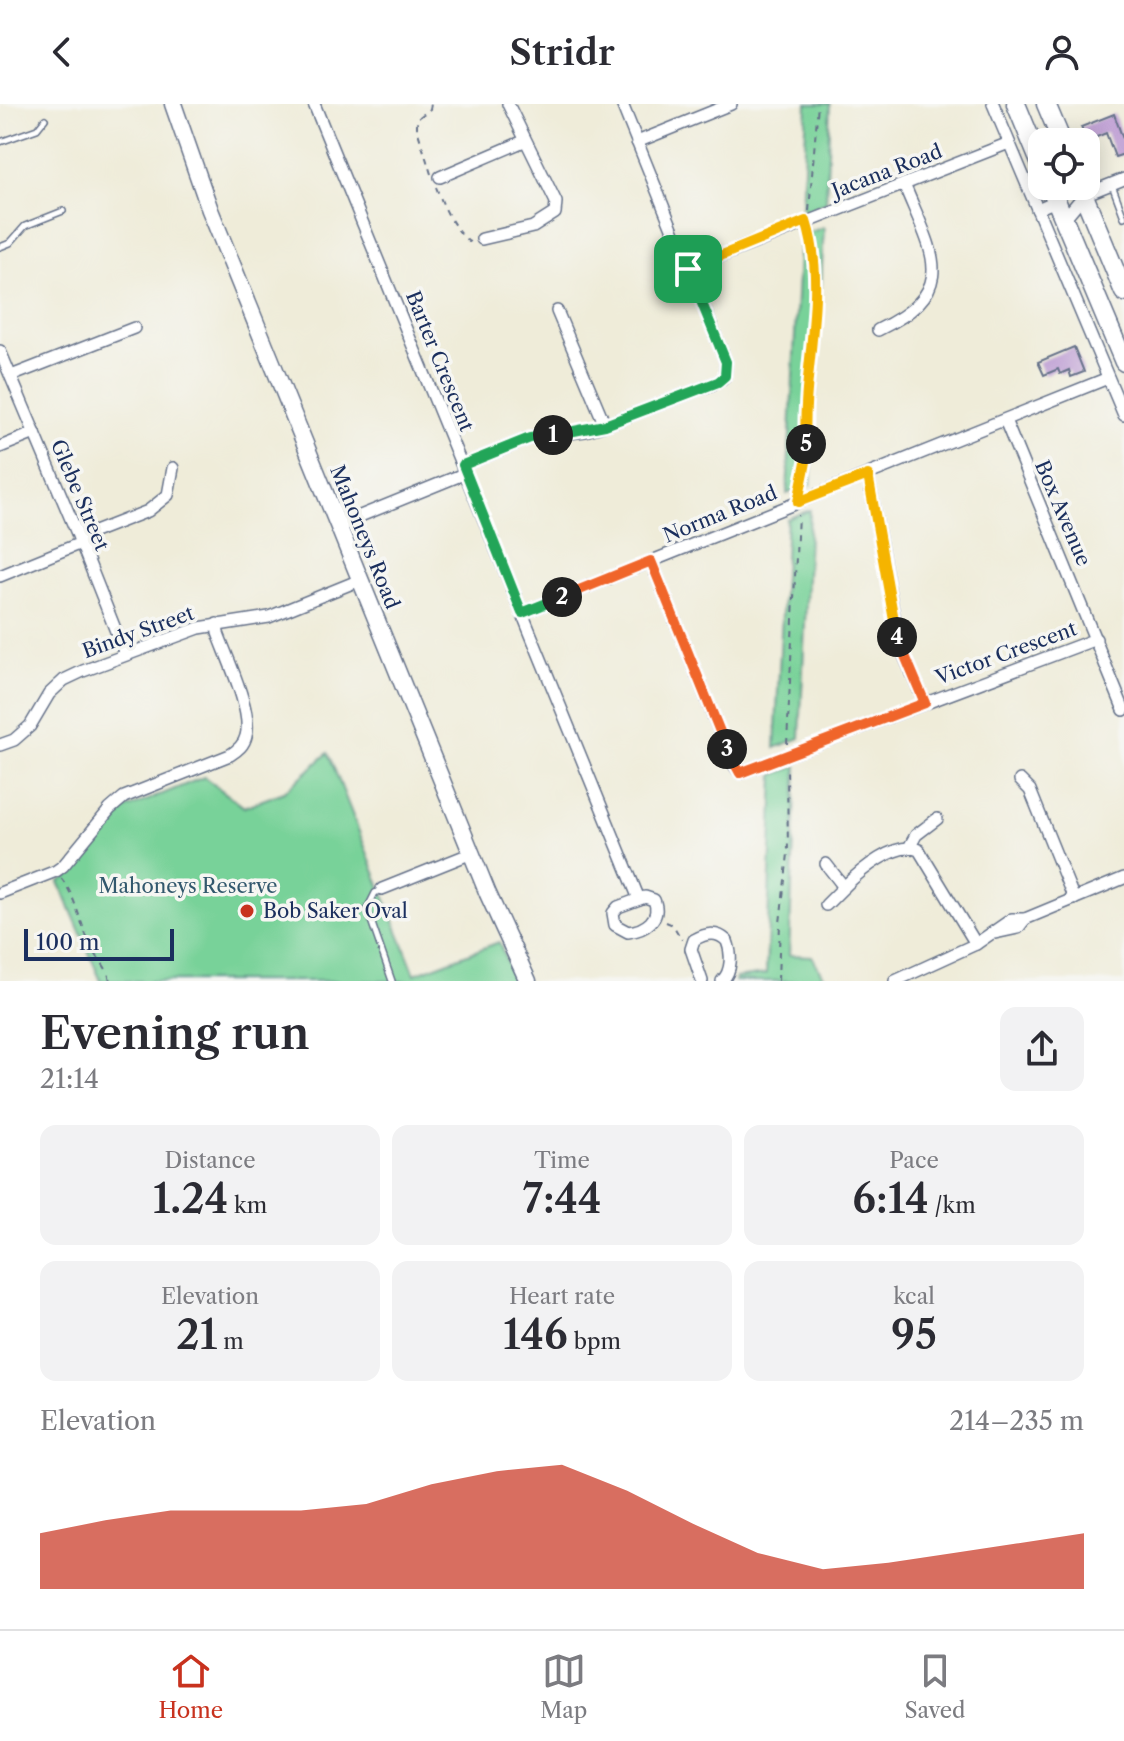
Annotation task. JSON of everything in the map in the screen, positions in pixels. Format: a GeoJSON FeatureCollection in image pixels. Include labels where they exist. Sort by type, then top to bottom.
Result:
{"type":"FeatureCollection","features":[{"type":"Feature","properties":{"kind":"highway"},"geometry":{"type":"LineString","coordinates":[[1016,104],[1028,133]]}},
{"type":"Feature","properties":{"kind":"highway"},"geometry":{"type":"LineString","coordinates":[[1046,104],[1056,128]]}},
{"type":"Feature","properties":{"kind":"highway"},"geometry":{"type":"LineString","coordinates":[[1066,200],[1064,219],[1124,362]]}},
{"type":"Feature","properties":{"kind":"highway"},"geometry":{"type":"LineString","coordinates":[[1072,200],[1124,292]]}},
{"type":"Feature","properties":{"kind":"main road","name":"Mahoneys Road"},"geometry":{"type":"LineString","coordinates":[[173,104],[195,170],[360,580],[528,981]]}},
{"type":"Feature","properties":{"kind":"street","name":"Barter Crescent"},"geometry":{"type":"LineString","coordinates":[[314,104],[639,899],[654,900],[655,918]]}},
{"type":"Feature","properties":{"kind":"street"},"geometry":{"type":"LineString","coordinates":[[482,239],[533,227],[555,213],[556,202],[508,104]]}},
{"type":"Feature","properties":{"kind":"street"},"geometry":{"type":"LineString","coordinates":[[338,525],[530,438],[585,431],[605,425],[718,382],[725,376],[726,362],[622,104]]}},
{"type":"Feature","properties":{"kind":"street"},"geometry":{"type":"LineString","coordinates":[[637,142],[731,104]]}},
{"type":"Feature","properties":{"kind":"street"},"geometry":{"type":"LineString","coordinates":[[993,104],[1124,415]]}},
{"type":"Feature","properties":{"kind":"street"},"geometry":{"type":"LineString","coordinates":[[440,177],[524,141]]}},
{"type":"Feature","properties":{"kind":"street","name":"Jacana Road"},"geometry":{"type":"LineString","coordinates":[[688,269],[1009,143]]}},
{"type":"Feature","properties":{"kind":"street"},"geometry":{"type":"LineString","coordinates":[[1100,186],[1124,179]]}},
{"type":"Feature","properties":{"kind":"street"},"geometry":{"type":"LineString","coordinates":[[878,330],[914,310],[926,296],[934,278],[934,257],[904,184]]}},
{"type":"Feature","properties":{"kind":"street"},"geometry":{"type":"LineString","coordinates":[[1037,209],[1052,200]]}},
{"type":"Feature","properties":{"kind":"street"},"geometry":{"type":"LineString","coordinates":[[1064,219],[1066,200]]}},
{"type":"Feature","properties":{"kind":"street"},"geometry":{"type":"LineString","coordinates":[[557,311],[605,425]]}},
{"type":"Feature","properties":{"kind":"street"},"geometry":{"type":"LineString","coordinates":[[11,376],[134,328]]}},
{"type":"Feature","properties":{"kind":"street","name":"Glebe Street"},"geometry":{"type":"LineString","coordinates":[[0,351],[125,654]]}},
{"type":"Feature","properties":{"kind":"street","name":"Norma Road"},"geometry":{"type":"LineString","coordinates":[[522,613],[1108,378]]}},
{"type":"Feature","properties":{"kind":"street","name":"Box Avenue"},"geometry":{"type":"LineString","coordinates":[[1005,420],[1124,710]]}},
{"type":"Feature","properties":{"kind":"street"},"geometry":{"type":"LineString","coordinates":[[0,447],[35,433]]}},
{"type":"Feature","properties":{"kind":"street"},"geometry":{"type":"LineString","coordinates":[[0,576],[148,511],[168,495],[173,468]]}},
{"type":"Feature","properties":{"kind":"street"},"geometry":{"type":"LineString","coordinates":[[868,475],[899,644],[925,703]]}},
{"type":"Feature","properties":{"kind":"street","name":"Victor Crescent"},"geometry":{"type":"LineString","coordinates":[[651,561],[732,762],[740,773],[1096,639]]}},
{"type":"Feature","properties":{"kind":"street","name":"Bindy Street"},"geometry":{"type":"LineString","coordinates":[[0,745],[14,740],[30,726],[49,694],[64,680],[199,628],[269,617],[360,580]]}},
{"type":"Feature","properties":{"kind":"street"},"geometry":{"type":"LineString","coordinates":[[0,893],[63,866],[110,809],[124,797],[230,755],[243,744],[247,732],[246,714],[217,624]]}},
{"type":"Feature","properties":{"kind":"street"},"geometry":{"type":"LineString","coordinates":[[1020,780],[1030,790],[1074,899]]}},
{"type":"Feature","properties":{"kind":"street"},"geometry":{"type":"LineString","coordinates":[[910,846],[916,835],[937,819]]}},
{"type":"Feature","properties":{"kind":"street"},"geometry":{"type":"LineString","coordinates":[[826,905],[868,866],[910,846],[919,850],[976,944]]}},
{"type":"Feature","properties":{"kind":"street"},"geometry":{"type":"LineString","coordinates":[[382,889],[472,853]]}},
{"type":"Feature","properties":{"kind":"street"},"geometry":{"type":"LineString","coordinates":[[826,864],[844,887]]}},
{"type":"Feature","properties":{"kind":"street"},"geometry":{"type":"LineString","coordinates":[[895,981],[914,977],[994,933],[1018,928],[1025,919],[1124,878]]}},
{"type":"Feature","properties":{"kind":"street"},"geometry":{"type":"LineString","coordinates":[[639,899],[618,907],[613,913],[615,925],[628,932],[637,931],[655,918]]}},
{"type":"Feature","properties":{"kind":"street"},"geometry":{"type":"LineString","coordinates":[[702,981],[691,949],[694,940],[714,934],[727,941],[731,950],[729,970],[722,981]]}},
{"type":"Feature","properties":{"kind":"lane"},"geometry":{"type":"LineString","coordinates":[[0,142],[37,129],[45,119]]}},
{"type":"Feature","properties":{"kind":"lane"},"geometry":{"type":"LineString","coordinates":[[1112,184],[1124,217]]}},
{"type":"Feature","properties":{"kind":"lane"},"geometry":{"type":"LineString","coordinates":[[0,247],[10,243],[25,226],[63,211]]}},
{"type":"Feature","properties":{"kind":"lane"},"geometry":{"type":"LineString","coordinates":[[382,889],[375,893],[367,909],[392,981]]}},
{"type":"Feature","properties":{"kind":"path"},"geometry":{"type":"LineString","coordinates":[[778,981],[780,923],[788,854],[787,755],[798,502],[807,457],[805,434],[815,279],[812,237],[806,221],[810,206],[818,104]]}},
{"type":"Feature","properties":{"kind":"path"},"geometry":{"type":"LineString","coordinates":[[56,871],[65,883],[92,948],[108,971],[110,981]]}},
{"type":"Feature","properties":{"kind":"path"},"geometry":{"type":"LineString","coordinates":[[655,918],[673,925],[691,949]]}},
{"type":"Feature","properties":{"kind":"green space"},"geometry":{"type":"Polygon","coordinates":[[[807,104],[830,104],[826,202],[802,212],[807,104]]]}},
{"type":"Feature","properties":{"kind":"green space"},"geometry":{"type":"Polygon","coordinates":[[[824,227],[811,484],[787,494],[800,236],[824,227]]]}},
{"type":"Feature","properties":{"kind":"green space"},"geometry":{"type":"Polygon","coordinates":[[[810,510],[800,738],[775,748],[787,519],[810,510]]]}},
{"type":"Feature","properties":{"kind":"green space","name":"Mahoneys Reserve"},"geometry":{"type":"Polygon","coordinates":[[[328,753],[415,974],[499,942],[514,981],[101,981],[59,882],[69,876],[126,809],[204,777],[244,807],[284,792],[328,753]]]}},
{"type":"Feature","properties":{"kind":"green space"},"geometry":{"type":"Polygon","coordinates":[[[797,766],[789,955],[812,956],[826,981],[735,981],[736,978],[766,974],[774,775],[797,766]]]}},
{"type":"Feature","properties":{"kind":"building"},"geometry":{"type":"Polygon","coordinates":[[[1114,114],[1124,142],[1124,154],[1115,157],[1106,133],[1100,136],[1100,128],[1081,127],[1114,114]]]}},
{"type":"Feature","properties":{"kind":"building"},"geometry":{"type":"Polygon","coordinates":[[[1074,347],[1084,372],[1071,377],[1069,370],[1060,374],[1058,369],[1044,375],[1038,362],[1074,347]]]}},
{"type":"Feature","properties":{"kind":"place","name":"Bob Saker Oval"},"geometry":{"type":"Point","coordinates":[247,911]}},
{"type":"Feature","properties":{"kind":"route"},"geometry":{"type":"LineString","coordinates":[[806,221],[812,237],[815,279],[805,434],[807,457],[798,502],[868,475],[899,644],[925,703],[740,773],[732,762],[651,561],[522,613],[463,465],[530,438],[585,431],[605,425],[722,379],[727,370],[726,362],[688,269],[806,221]]}}]}
